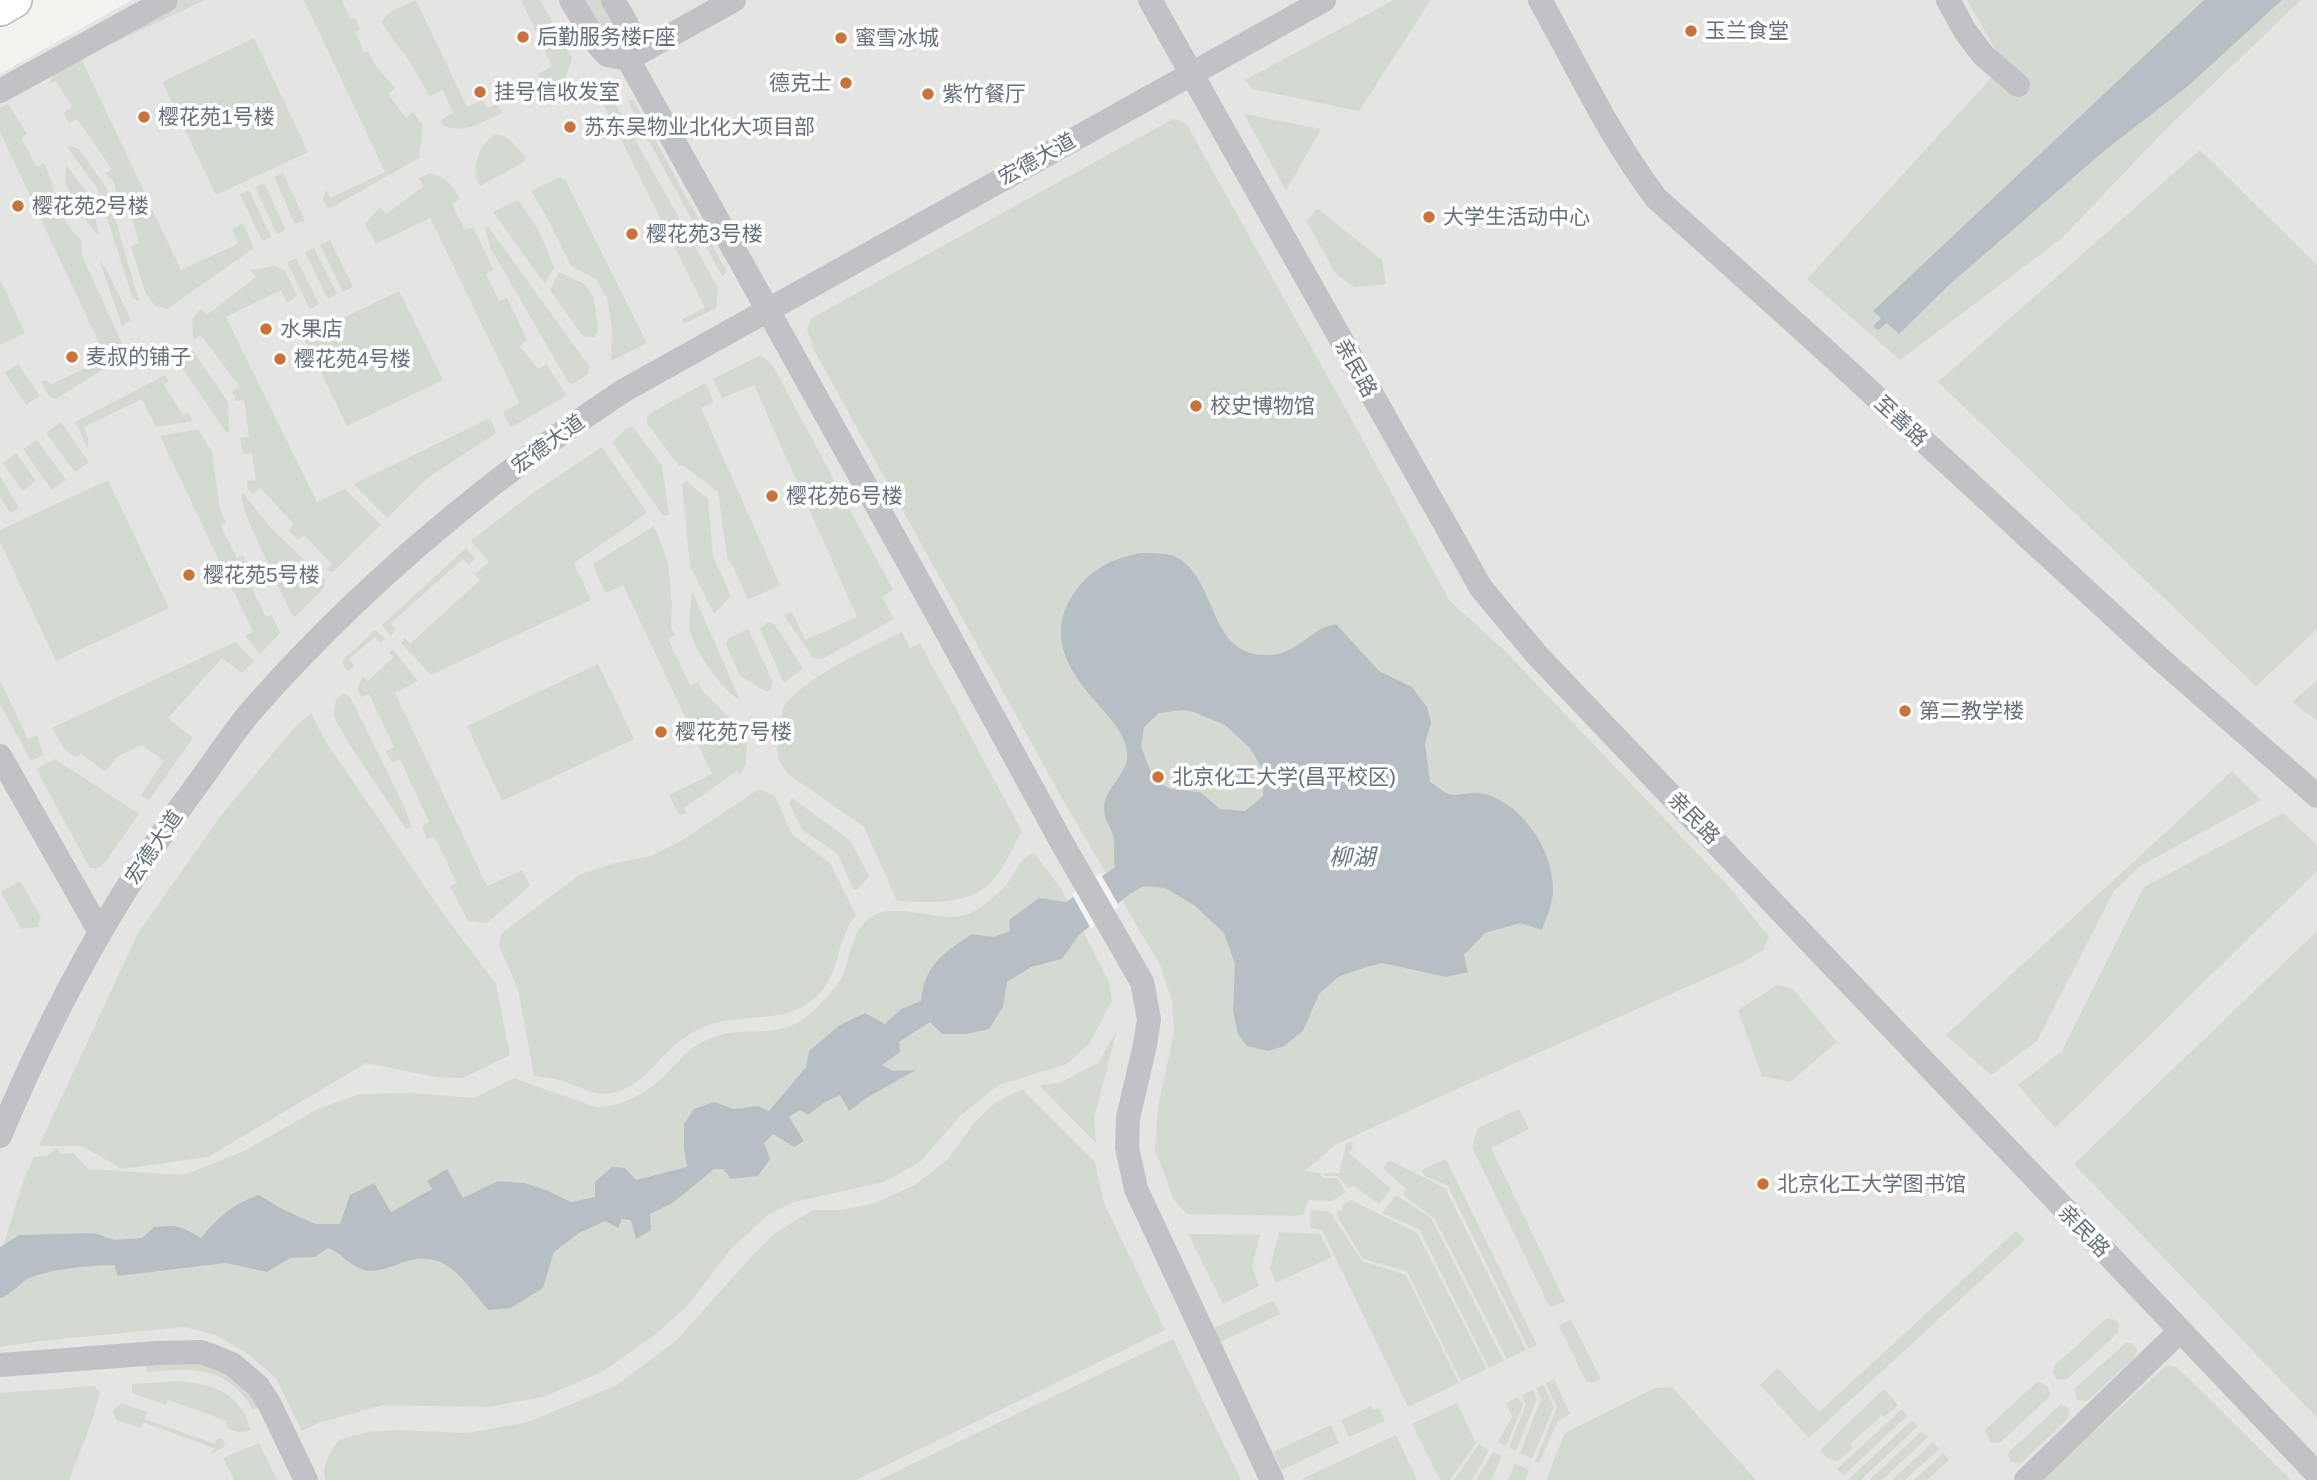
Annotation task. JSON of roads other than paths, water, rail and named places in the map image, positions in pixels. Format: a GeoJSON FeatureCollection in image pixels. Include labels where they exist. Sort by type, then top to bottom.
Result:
{"type":"FeatureCollection","features":[{"type":"Feature","properties":{"kind":"main road"},"geometry":{"type":"LineString","coordinates":[[0,8],[14,0]]}},
{"type":"Feature","properties":{"kind":"street"},"geometry":{"type":"LineString","coordinates":[[0,91],[166,0]]}},
{"type":"Feature","properties":{"kind":"street"},"geometry":{"type":"LineString","coordinates":[[571,0],[607,55],[628,59],[734,0]]}},
{"type":"Feature","properties":{"kind":"street"},"geometry":{"type":"LineString","coordinates":[[613,0],[633,40],[628,59],[1062,844],[1142,982],[1149,1018],[1128,1118],[1128,1147],[1136,1189],[1272,1480]]}},
{"type":"Feature","properties":{"kind":"street","name":"亲民路"},"geometry":{"type":"LineString","coordinates":[[1150,0],[1481,588],[1537,655],[2317,1474]]}},
{"type":"Feature","properties":{"kind":"street","name":"宏德大道"},"geometry":{"type":"LineString","coordinates":[[0,1136],[73,979],[158,836],[250,713],[309,647],[445,523],[516,466],[624,391],[1324,0]]}},
{"type":"Feature","properties":{"kind":"street","name":"至善路"},"geometry":{"type":"LineString","coordinates":[[1540,0],[1617,139],[1656,198],[2157,656],[2317,796]]}},
{"type":"Feature","properties":{"kind":"street"},"geometry":{"type":"LineString","coordinates":[[1948,0],[1965,31],[1983,55],[2018,85]]}},
{"type":"Feature","properties":{"kind":"street"},"geometry":{"type":"LineString","coordinates":[[0,756],[100,932]]}},
{"type":"Feature","properties":{"kind":"street"},"geometry":{"type":"LineString","coordinates":[[2026,1480],[2179,1331]]}},
{"type":"Feature","properties":{"kind":"street"},"geometry":{"type":"LineString","coordinates":[[0,1365],[157,1353],[201,1352],[215,1357],[232,1364],[258,1386],[306,1480]]}},
{"type":"Feature","properties":{"kind":"water"},"geometry":{"type":"Polygon","coordinates":[[[2204,0],[2282,0],[2188,86],[2104,151],[1950,284],[1899,334],[1873,311],[2204,0]]]}},
{"type":"Feature","properties":{"kind":"water","name":"柳湖"},"geometry":{"type":"Polygon","coordinates":[[[1160,553],[1178,558],[1201,584],[1224,632],[1235,644],[1249,652],[1279,654],[1297,646],[1319,630],[1336,624],[1379,671],[1412,687],[1427,707],[1431,722],[1425,744],[1430,782],[1451,795],[1481,793],[1496,798],[1523,818],[1534,831],[1542,846],[1552,878],[1553,893],[1542,930],[1520,923],[1485,933],[1464,955],[1468,972],[1446,977],[1382,963],[1338,977],[1319,994],[1303,1031],[1284,1046],[1268,1051],[1247,1046],[1238,1034],[1233,1011],[1235,964],[1224,933],[1194,905],[1165,888],[1144,886],[1131,893],[1079,935],[1062,959],[1031,967],[1007,982],[1003,1007],[989,1029],[966,1034],[942,1034],[930,1022],[899,1042],[900,1052],[882,1065],[893,1071],[916,1070],[849,1111],[840,1095],[808,1115],[800,1110],[789,1117],[804,1141],[794,1147],[773,1134],[764,1143],[770,1159],[758,1176],[731,1179],[723,1169],[714,1169],[674,1202],[650,1214],[651,1230],[636,1239],[631,1220],[622,1219],[618,1228],[605,1221],[579,1233],[554,1252],[543,1288],[511,1308],[488,1310],[460,1276],[439,1262],[413,1260],[368,1271],[354,1266],[328,1248],[315,1257],[290,1258],[267,1272],[226,1263],[117,1276],[115,1265],[62,1270],[28,1279],[0,1298],[0,1247],[19,1235],[94,1233],[114,1240],[142,1238],[154,1227],[174,1226],[201,1238],[227,1212],[259,1195],[315,1224],[340,1224],[350,1195],[374,1183],[391,1212],[432,1189],[427,1181],[447,1169],[463,1198],[498,1181],[524,1183],[571,1202],[595,1197],[595,1182],[612,1167],[625,1168],[636,1180],[687,1167],[684,1124],[694,1109],[714,1102],[734,1109],[758,1106],[769,1111],[806,1067],[809,1051],[840,1025],[865,1013],[885,1024],[901,1009],[921,1001],[931,968],[944,954],[972,934],[994,937],[1010,931],[1009,920],[1039,898],[1066,902],[1115,867],[1114,840],[1104,810],[1108,794],[1125,767],[1127,752],[1111,719],[1076,677],[1061,637],[1066,608],[1074,593],[1095,571],[1130,555],[1160,553]],[[1183,710],[1159,713],[1144,727],[1141,746],[1154,781],[1171,789],[1200,792],[1220,809],[1245,811],[1263,796],[1264,772],[1250,748],[1225,725],[1183,710]]]}},
{"type":"Feature","properties":{"kind":"waterway"},"geometry":{"type":"LineString","coordinates":[[1878,326],[1890,315]]}},
{"type":"Feature","properties":{"kind":"place","name":"玉兰食堂"},"geometry":{"type":"Point","coordinates":[1691,31]}},
{"type":"Feature","properties":{"kind":"place","name":"后勤服务楼F座"},"geometry":{"type":"Point","coordinates":[523,37]}},
{"type":"Feature","properties":{"kind":"place","name":"蜜雪冰城"},"geometry":{"type":"Point","coordinates":[841,38]}},
{"type":"Feature","properties":{"kind":"place","name":"德克士"},"geometry":{"type":"Point","coordinates":[846,83]}},
{"type":"Feature","properties":{"kind":"place","name":"挂号信收发室"},"geometry":{"type":"Point","coordinates":[480,92]}},
{"type":"Feature","properties":{"kind":"place","name":"紫竹餐厅"},"geometry":{"type":"Point","coordinates":[928,94]}},
{"type":"Feature","properties":{"kind":"place","name":"樱花苑1号楼"},"geometry":{"type":"Point","coordinates":[144,117]}},
{"type":"Feature","properties":{"kind":"place","name":"苏东吴物业北化大项目部"},"geometry":{"type":"Point","coordinates":[570,127]}},
{"type":"Feature","properties":{"kind":"place","name":"樱花苑2号楼"},"geometry":{"type":"Point","coordinates":[18,206]}},
{"type":"Feature","properties":{"kind":"place","name":"大学生活动中心"},"geometry":{"type":"Point","coordinates":[1429,217]}},
{"type":"Feature","properties":{"kind":"place","name":"樱花苑3号楼"},"geometry":{"type":"Point","coordinates":[632,234]}},
{"type":"Feature","properties":{"kind":"place","name":"水果店"},"geometry":{"type":"Point","coordinates":[266,329]}},
{"type":"Feature","properties":{"kind":"place","name":"麦叔的铺子"},"geometry":{"type":"Point","coordinates":[72,357]}},
{"type":"Feature","properties":{"kind":"place","name":"樱花苑4号楼"},"geometry":{"type":"Point","coordinates":[280,359]}},
{"type":"Feature","properties":{"kind":"place","name":"校史博物馆"},"geometry":{"type":"Point","coordinates":[1196,406]}},
{"type":"Feature","properties":{"kind":"place","name":"樱花苑6号楼"},"geometry":{"type":"Point","coordinates":[772,496]}},
{"type":"Feature","properties":{"kind":"place","name":"樱花苑5号楼"},"geometry":{"type":"Point","coordinates":[189,575]}},
{"type":"Feature","properties":{"kind":"place","name":"第二教学楼"},"geometry":{"type":"Point","coordinates":[1905,711]}},
{"type":"Feature","properties":{"kind":"place","name":"樱花苑7号楼"},"geometry":{"type":"Point","coordinates":[661,732]}},
{"type":"Feature","properties":{"kind":"place","name":"北京化工大学(昌平校区)"},"geometry":{"type":"Point","coordinates":[1158,777]}},
{"type":"Feature","properties":{"kind":"place","name":"北京化工大学图书馆"},"geometry":{"type":"Point","coordinates":[1763,1184]}}]}
